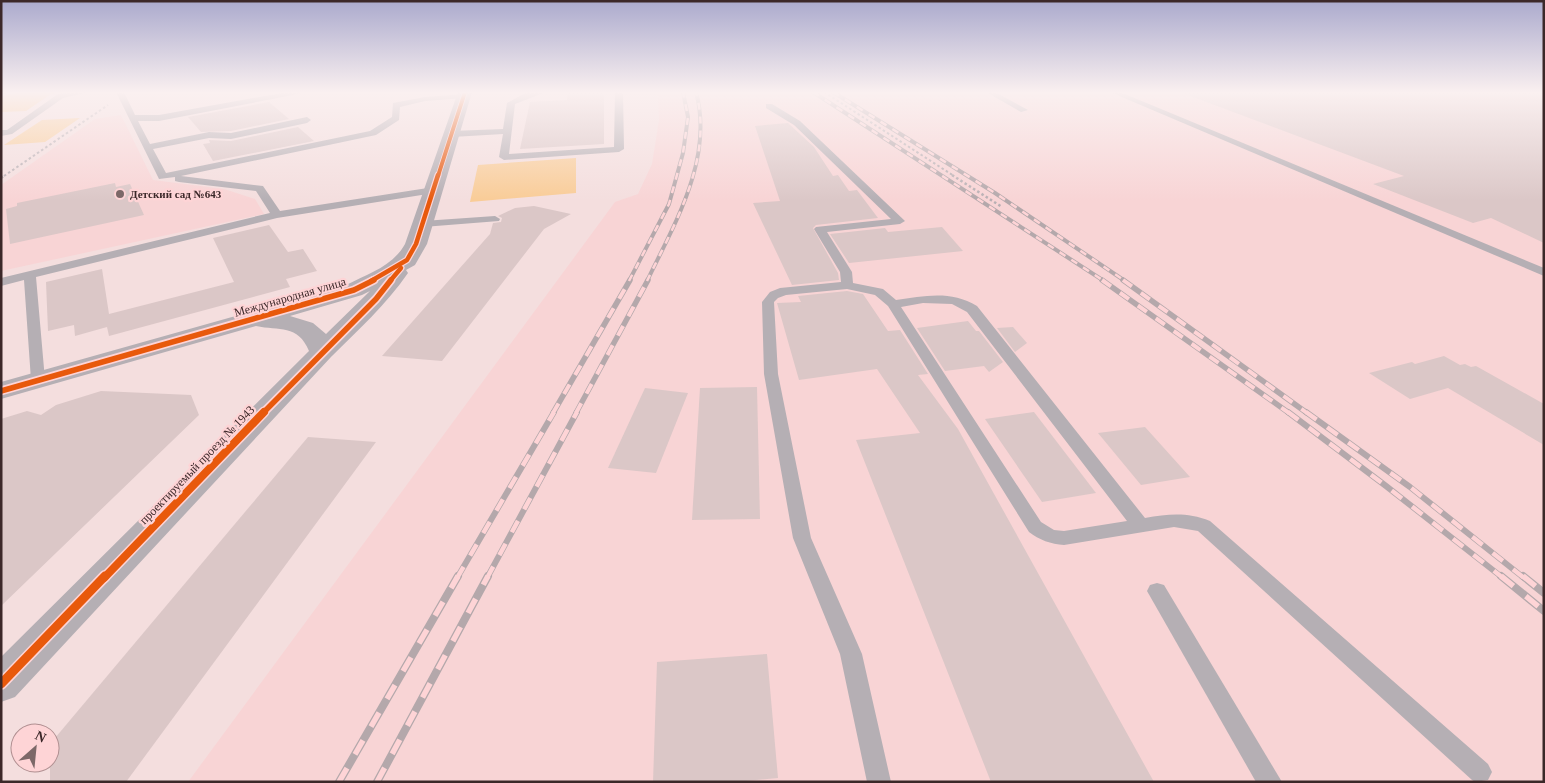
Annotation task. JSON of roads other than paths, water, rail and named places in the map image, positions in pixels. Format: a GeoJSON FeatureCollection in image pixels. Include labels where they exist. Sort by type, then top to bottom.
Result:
{"type":"FeatureCollection","features":[{"type":"Feature","properties":{"kind":"street","name":"Международная улица"},"geometry":{"type":"LineString","coordinates":[[1,390],[354,290],[388,273],[407,260],[416,244],[454,129]]}},
{"type":"Feature","properties":{"kind":"street","name":"проектируемый проезд № 1943"},"geometry":{"type":"LineString","coordinates":[[1,684],[322,352],[376,299],[407,260]]}},
{"type":"Feature","properties":{"kind":"street"},"geometry":{"type":"LineString","coordinates":[[254,319],[287,321],[315,337],[322,352]]}},
{"type":"Feature","properties":{"kind":"lane"},"geometry":{"type":"LineString","coordinates":[[1,133],[9,132],[14,129]]}},
{"type":"Feature","properties":{"kind":"lane"},"geometry":{"type":"LineString","coordinates":[[137,129],[163,177]]}},
{"type":"Feature","properties":{"kind":"lane"},"geometry":{"type":"LineString","coordinates":[[147,147],[209,134],[231,136],[266,129]]}},
{"type":"Feature","properties":{"kind":"lane"},"geometry":{"type":"LineString","coordinates":[[163,177],[373,133],[380,129]]}},
{"type":"Feature","properties":{"kind":"lane"},"geometry":{"type":"LineString","coordinates":[[452,134],[507,131],[504,157],[547,151],[619,149],[619,129]]}},
{"type":"Feature","properties":{"kind":"lane"},"geometry":{"type":"LineString","coordinates":[[803,129],[900,221],[820,229],[846,272],[847,285]]}},
{"type":"Feature","properties":{"kind":"lane"},"geometry":{"type":"LineString","coordinates":[[1201,129],[1544,272]]}},
{"type":"Feature","properties":{"kind":"lane"},"geometry":{"type":"LineString","coordinates":[[163,177],[260,188],[277,216]]}},
{"type":"Feature","properties":{"kind":"lane"},"geometry":{"type":"LineString","coordinates":[[1,282],[277,216],[434,190]]}},
{"type":"Feature","properties":{"kind":"lane"},"geometry":{"type":"LineString","coordinates":[[423,224],[495,219]]}},
{"type":"Feature","properties":{"kind":"lane"},"geometry":{"type":"LineString","coordinates":[[30,275],[38,380]]}},
{"type":"Feature","properties":{"kind":"lane"},"geometry":{"type":"LineString","coordinates":[[879,782],[851,654],[802,538],[771,374],[768,302],[770,298],[784,291],[847,285],[880,292],[892,304],[1035,527],[1041,532],[1049,536],[1064,538],[1140,525],[1184,520],[1194,522],[1213,532],[1480,772]]}},
{"type":"Feature","properties":{"kind":"lane"},"geometry":{"type":"LineString","coordinates":[[892,304],[943,298],[960,301],[972,309],[1140,525]]}},
{"type":"Feature","properties":{"kind":"lane"},"geometry":{"type":"LineString","coordinates":[[1157,591],[1270,782]]}},
{"type":"Feature","properties":{"kind":"railway"},"geometry":{"type":"LineString","coordinates":[[629,281],[669,204],[683,153],[686,129]]}},
{"type":"Feature","properties":{"kind":"railway"},"geometry":{"type":"LineString","coordinates":[[647,281],[689,190],[696,166],[700,129]]}},
{"type":"Feature","properties":{"kind":"railway"},"geometry":{"type":"LineString","coordinates":[[869,129],[1104,281]]}},
{"type":"Feature","properties":{"kind":"railway"},"geometry":{"type":"LineString","coordinates":[[892,129],[995,193],[1125,281]]}},
{"type":"Feature","properties":{"kind":"railway"},"geometry":{"type":"LineString","coordinates":[[553,413],[630,280]]}},
{"type":"Feature","properties":{"kind":"railway"},"geometry":{"type":"LineString","coordinates":[[576,413],[648,280]]}},
{"type":"Feature","properties":{"kind":"railway"},"geometry":{"type":"LineString","coordinates":[[1102,280],[1289,413]]}},
{"type":"Feature","properties":{"kind":"railway"},"geometry":{"type":"LineString","coordinates":[[1123,280],[1307,413]]}},
{"type":"Feature","properties":{"kind":"railway"},"geometry":{"type":"LineString","coordinates":[[457,578],[554,412]]}},
{"type":"Feature","properties":{"kind":"railway"},"geometry":{"type":"LineString","coordinates":[[487,578],[577,412]]}},
{"type":"Feature","properties":{"kind":"railway"},"geometry":{"type":"LineString","coordinates":[[1288,412],[1503,578]]}},
{"type":"Feature","properties":{"kind":"railway"},"geometry":{"type":"LineString","coordinates":[[1306,412],[1410,487],[1524,578]]}},
{"type":"Feature","properties":{"kind":"railway"},"geometry":{"type":"LineString","coordinates":[[339,782],[458,576]]}},
{"type":"Feature","properties":{"kind":"railway"},"geometry":{"type":"LineString","coordinates":[[377,782],[488,576]]}},
{"type":"Feature","properties":{"kind":"railway"},"geometry":{"type":"LineString","coordinates":[[1501,576],[1544,611]]}},
{"type":"Feature","properties":{"kind":"railway"},"geometry":{"type":"LineString","coordinates":[[1523,576],[1544,593]]}},
{"type":"Feature","properties":{"kind":"place","name":"Детский сад №643"},"geometry":{"type":"Point","coordinates":[120,194]}}]}
